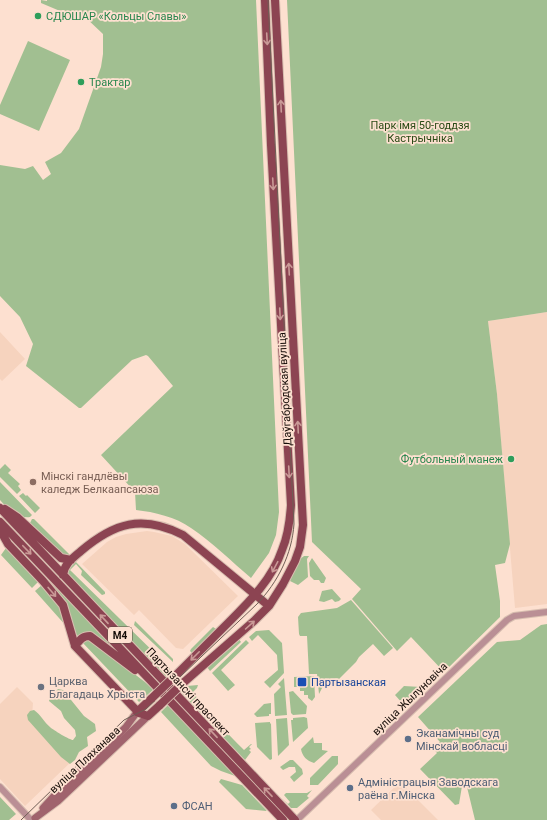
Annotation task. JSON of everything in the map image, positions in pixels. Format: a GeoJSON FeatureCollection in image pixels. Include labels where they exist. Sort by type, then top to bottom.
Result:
{"type":"FeatureCollection","features":[{"type":"Feature","properties":{"kind":"main road","name":"Даўгабродская вуліца"},"geometry":{"type":"LineString","coordinates":[[137,712],[178,674],[256,595],[272,572],[282,550],[289,525],[291,505],[271,145],[265,0]]}},
{"type":"Feature","properties":{"kind":"main road","name":"Даўгабродская вуліца"},"geometry":{"type":"LineString","coordinates":[[148,716],[269,606],[283,584],[300,547],[303,525],[275,0]]}},
{"type":"Feature","properties":{"kind":"main road"},"geometry":{"type":"LineString","coordinates":[[0,505],[17,517],[61,558],[71,560]]}},
{"type":"Feature","properties":{"kind":"main road","name":"Партызанскі праспект"},"geometry":{"type":"LineString","coordinates":[[0,508],[296,820]]}},
{"type":"Feature","properties":{"kind":"main road","name":"Партызанскі праспект"},"geometry":{"type":"LineString","coordinates":[[0,522],[283,820]]}},
{"type":"Feature","properties":{"kind":"main road"},"geometry":{"type":"LineString","coordinates":[[63,575],[63,569],[71,560],[100,536],[119,526],[133,524],[158,525],[183,535],[269,606]]}},
{"type":"Feature","properties":{"kind":"main road"},"geometry":{"type":"LineString","coordinates":[[0,530],[8,544],[63,605],[74,644],[137,712],[148,716]]}},
{"type":"Feature","properties":{"kind":"main road"},"geometry":{"type":"LineString","coordinates":[[74,644],[81,638],[90,636],[154,684]]}},
{"type":"Feature","properties":{"kind":"main road"},"geometry":{"type":"LineString","coordinates":[[178,674],[187,680]]}},
{"type":"Feature","properties":{"kind":"main road","name":"вуліца Пляханава"},"geometry":{"type":"LineString","coordinates":[[33,819],[53,797],[126,727],[137,712]]}},
{"type":"Feature","properties":{"kind":"main road","name":"вуліца Пляханава"},"geometry":{"type":"LineString","coordinates":[[33,819],[58,801],[148,716]]}},
{"type":"Feature","properties":{"kind":"street","name":"вуліца Жылуновіча"},"geometry":{"type":"LineString","coordinates":[[296,820],[507,620],[514,616],[547,612]]}},
{"type":"Feature","properties":{"kind":"street"},"geometry":{"type":"LineString","coordinates":[[0,788],[33,819]]}},
{"type":"Feature","properties":{"kind":"shaded area"},"geometry":{"type":"Polygon","coordinates":[[[547,312],[547,604],[515,608],[497,394],[488,321],[547,312]]]}},
{"type":"Feature","properties":{"kind":"shaded area"},"geometry":{"type":"Polygon","coordinates":[[[0,332],[25,359],[2,381],[0,379],[0,332]]]}},
{"type":"Feature","properties":{"kind":"shaded area"},"geometry":{"type":"Polygon","coordinates":[[[147,531],[172,536],[185,544],[238,596],[183,649],[176,648],[139,610],[134,615],[82,564],[107,542],[116,537],[147,531]]]}},
{"type":"Feature","properties":{"kind":"shaded area"},"geometry":{"type":"Polygon","coordinates":[[[17,687],[33,703],[32,716],[74,759],[25,806],[0,779],[0,704],[17,687]]]}},
{"type":"Feature","properties":{"kind":"shaded area"},"geometry":{"type":"Polygon","coordinates":[[[400,782],[438,820],[381,820],[371,810],[400,782]]]}},
{"type":"Feature","properties":{"kind":"green space"},"geometry":{"type":"Polygon","coordinates":[[[41,0],[256,0],[279,512],[276,535],[269,553],[251,578],[207,539],[185,524],[165,516],[136,510],[135,492],[101,455],[173,386],[148,356],[146,355],[132,360],[81,408],[79,408],[26,366],[33,344],[20,317],[0,296],[0,165],[25,169],[33,166],[43,180],[51,174],[45,162],[61,153],[79,129],[101,67],[103,54],[103,34],[85,17],[84,18],[63,10],[60,11],[41,3],[41,0]]]}},
{"type":"Feature","properties":{"kind":"green space","name":"Парк імя 50-годдзя Кастрычніка"},"geometry":{"type":"Polygon","coordinates":[[[287,0],[547,0],[547,312],[488,321],[497,394],[510,544],[505,563],[495,565],[500,601],[500,617],[444,672],[411,637],[397,651],[352,599],[361,589],[312,542],[287,0]]]}},
{"type":"Feature","properties":{"kind":"green space"},"geometry":{"type":"Polygon","coordinates":[[[28,41],[70,60],[39,131],[0,114],[0,105],[28,41]]]}},
{"type":"Feature","properties":{"kind":"green space"},"geometry":{"type":"Polygon","coordinates":[[[5,464],[11,470],[8,473],[20,484],[18,486],[21,490],[17,494],[0,477],[0,469],[5,464]]]}},
{"type":"Feature","properties":{"kind":"green space"},"geometry":{"type":"Polygon","coordinates":[[[0,482],[32,515],[30,517],[17,515],[0,500],[0,482]]]}},
{"type":"Feature","properties":{"kind":"green space"},"geometry":{"type":"Polygon","coordinates":[[[23,493],[40,508],[35,513],[19,496],[23,493]]]}},
{"type":"Feature","properties":{"kind":"green space"},"geometry":{"type":"Polygon","coordinates":[[[32,519],[34,519],[71,556],[66,558],[37,530],[35,531],[30,523],[32,519]]]}},
{"type":"Feature","properties":{"kind":"green space"},"geometry":{"type":"Polygon","coordinates":[[[12,537],[119,653],[81,634],[78,636],[75,633],[61,597],[12,541],[12,537]]]}},
{"type":"Feature","properties":{"kind":"green space"},"geometry":{"type":"Polygon","coordinates":[[[6,548],[40,580],[32,588],[1,555],[6,548]]]}},
{"type":"Feature","properties":{"kind":"green space"},"geometry":{"type":"Polygon","coordinates":[[[304,556],[309,556],[307,559],[308,577],[298,585],[290,581],[299,560],[304,556]]]}},
{"type":"Feature","properties":{"kind":"green space"},"geometry":{"type":"Polygon","coordinates":[[[312,558],[326,578],[324,583],[321,583],[319,580],[314,580],[310,576],[309,563],[312,558]]]}},
{"type":"Feature","properties":{"kind":"green space"},"geometry":{"type":"Polygon","coordinates":[[[74,560],[105,592],[105,594],[102,595],[81,575],[82,571],[76,564],[70,570],[169,667],[172,673],[170,672],[166,678],[67,574],[65,569],[74,560]]]}},
{"type":"Feature","properties":{"kind":"green space"},"geometry":{"type":"Polygon","coordinates":[[[43,584],[61,607],[67,627],[35,591],[43,584]]]}},
{"type":"Feature","properties":{"kind":"green space"},"geometry":{"type":"Polygon","coordinates":[[[332,589],[341,599],[339,601],[335,602],[332,599],[324,602],[319,601],[322,591],[332,589]]]}},
{"type":"Feature","properties":{"kind":"green space"},"geometry":{"type":"Polygon","coordinates":[[[351,600],[393,648],[384,656],[373,644],[338,680],[324,684],[319,694],[317,674],[309,674],[307,636],[300,636],[299,634],[298,617],[301,613],[337,608],[351,600]]]}},
{"type":"Feature","properties":{"kind":"green space"},"geometry":{"type":"Polygon","coordinates":[[[135,621],[173,659],[173,662],[134,625],[135,621]]]}},
{"type":"Feature","properties":{"kind":"green space"},"geometry":{"type":"Polygon","coordinates":[[[547,624],[547,820],[475,820],[466,783],[463,780],[459,804],[455,805],[420,769],[437,753],[433,748],[440,742],[418,717],[497,642],[520,640],[541,625],[547,624]]]}},
{"type":"Feature","properties":{"kind":"green space"},"geometry":{"type":"Polygon","coordinates":[[[213,627],[216,629],[192,653],[190,651],[191,649],[213,627]]]}},
{"type":"Feature","properties":{"kind":"green space"},"geometry":{"type":"Polygon","coordinates":[[[269,630],[282,643],[284,673],[270,688],[264,682],[278,670],[277,655],[258,635],[252,641],[249,637],[256,631],[269,630]]]}},
{"type":"Feature","properties":{"kind":"green space"},"geometry":{"type":"Polygon","coordinates":[[[88,639],[154,689],[139,702],[82,642],[88,639]]]}},
{"type":"Feature","properties":{"kind":"green space"},"geometry":{"type":"Polygon","coordinates":[[[239,639],[241,642],[210,671],[207,667],[239,639]]]}},
{"type":"Feature","properties":{"kind":"green space"},"geometry":{"type":"Polygon","coordinates":[[[246,640],[249,643],[221,670],[235,685],[228,691],[212,673],[246,640]]]}},
{"type":"Feature","properties":{"kind":"green space"},"geometry":{"type":"Polygon","coordinates":[[[314,676],[315,697],[312,701],[308,698],[308,695],[304,695],[304,691],[300,691],[300,687],[294,687],[294,677],[314,676]]]}},
{"type":"Feature","properties":{"kind":"green space"},"geometry":{"type":"Polygon","coordinates":[[[284,678],[287,715],[275,716],[274,694],[281,687],[278,684],[284,678]]]}},
{"type":"Feature","properties":{"kind":"green space"},"geometry":{"type":"Polygon","coordinates":[[[198,685],[193,692],[217,722],[244,750],[252,744],[249,747],[251,752],[245,760],[180,692],[187,686],[198,685]]]}},
{"type":"Feature","properties":{"kind":"green space"},"geometry":{"type":"Polygon","coordinates":[[[404,686],[421,687],[403,704],[395,695],[404,686]]]}},
{"type":"Feature","properties":{"kind":"green space"},"geometry":{"type":"Polygon","coordinates":[[[58,689],[63,690],[84,716],[95,724],[96,731],[87,737],[88,746],[79,752],[75,760],[70,764],[61,757],[28,720],[27,715],[30,711],[34,710],[52,728],[65,737],[73,740],[76,736],[75,730],[64,718],[61,711],[49,701],[50,697],[58,689]]]}},
{"type":"Feature","properties":{"kind":"green space"},"geometry":{"type":"Polygon","coordinates":[[[293,691],[307,706],[306,714],[293,715],[291,713],[289,692],[293,691]]]}},
{"type":"Feature","properties":{"kind":"green space"},"geometry":{"type":"Polygon","coordinates":[[[271,703],[271,714],[269,714],[269,716],[257,717],[254,714],[264,704],[271,703]]]}},
{"type":"Feature","properties":{"kind":"green space"},"geometry":{"type":"Polygon","coordinates":[[[169,704],[238,777],[211,766],[161,712],[169,704]]]}},
{"type":"Feature","properties":{"kind":"green space"},"geometry":{"type":"Polygon","coordinates":[[[287,718],[289,745],[278,756],[276,719],[287,718]]]}},
{"type":"Feature","properties":{"kind":"green space"},"geometry":{"type":"Polygon","coordinates":[[[293,718],[307,718],[308,728],[293,742],[291,720],[293,720],[293,718]]]}},
{"type":"Feature","properties":{"kind":"green space"},"geometry":{"type":"Polygon","coordinates":[[[270,722],[272,759],[270,760],[257,747],[255,723],[270,722]]]}},
{"type":"Feature","properties":{"kind":"green space"},"geometry":{"type":"Polygon","coordinates":[[[313,737],[314,743],[322,743],[322,750],[328,751],[314,763],[305,758],[301,749],[313,737]]]}},
{"type":"Feature","properties":{"kind":"green space"},"geometry":{"type":"Polygon","coordinates":[[[332,756],[338,756],[338,764],[318,785],[310,785],[310,778],[332,756]]]}},
{"type":"Feature","properties":{"kind":"green space"},"geometry":{"type":"Polygon","coordinates":[[[290,760],[293,760],[302,769],[303,774],[294,782],[290,777],[296,772],[295,767],[289,767],[283,770],[280,767],[290,760]]]}},
{"type":"Feature","properties":{"kind":"green space"},"geometry":{"type":"Polygon","coordinates":[[[221,779],[242,785],[267,811],[246,809],[219,782],[221,779]]]}},
{"type":"Feature","properties":{"kind":"green space"},"geometry":{"type":"Polygon","coordinates":[[[312,790],[307,796],[309,798],[297,808],[291,808],[282,798],[288,804],[290,802],[284,795],[286,793],[307,793],[312,790]]]}},
{"type":"Feature","properties":{"kind":"green space"},"geometry":{"type":"Polygon","coordinates":[[[0,797],[16,814],[9,820],[0,820],[0,797]]]}},
{"type":"Feature","properties":{"kind":"tram line"},"geometry":{"type":"LineString","coordinates":[[21,820],[124,720],[146,709],[257,604],[277,577],[287,557],[293,535],[294,524],[268,0]]}},
{"type":"Feature","properties":{"kind":"place","name":"СДЮШАР «Кольцы Славы»"},"geometry":{"type":"Point","coordinates":[38,16]}},
{"type":"Feature","properties":{"kind":"place","name":"Трактар"},"geometry":{"type":"Point","coordinates":[81,82]}},
{"type":"Feature","properties":{"kind":"place","name":"Футбольный манеж"},"geometry":{"type":"Point","coordinates":[511,459]}},
{"type":"Feature","properties":{"kind":"place","name":"Мінскі гандлёвы каледж Белкаапсаюза"},"geometry":{"type":"Point","coordinates":[33,482]}},
{"type":"Feature","properties":{"kind":"place","name":"Партызанская"},"geometry":{"type":"Point","coordinates":[302,682]}},
{"type":"Feature","properties":{"kind":"place","name":"Царква Благадаць Хрыста"},"geometry":{"type":"Point","coordinates":[41,687]}},
{"type":"Feature","properties":{"kind":"place","name":"Эканамічны суд Мінскай вобласці"},"geometry":{"type":"Point","coordinates":[408,739]}},
{"type":"Feature","properties":{"kind":"place","name":"Адміністрацыя Заводскага раёна г.Мінска"},"geometry":{"type":"Point","coordinates":[350,788]}},
{"type":"Feature","properties":{"kind":"place","name":"ФСАН"},"geometry":{"type":"Point","coordinates":[174,806]}}]}
